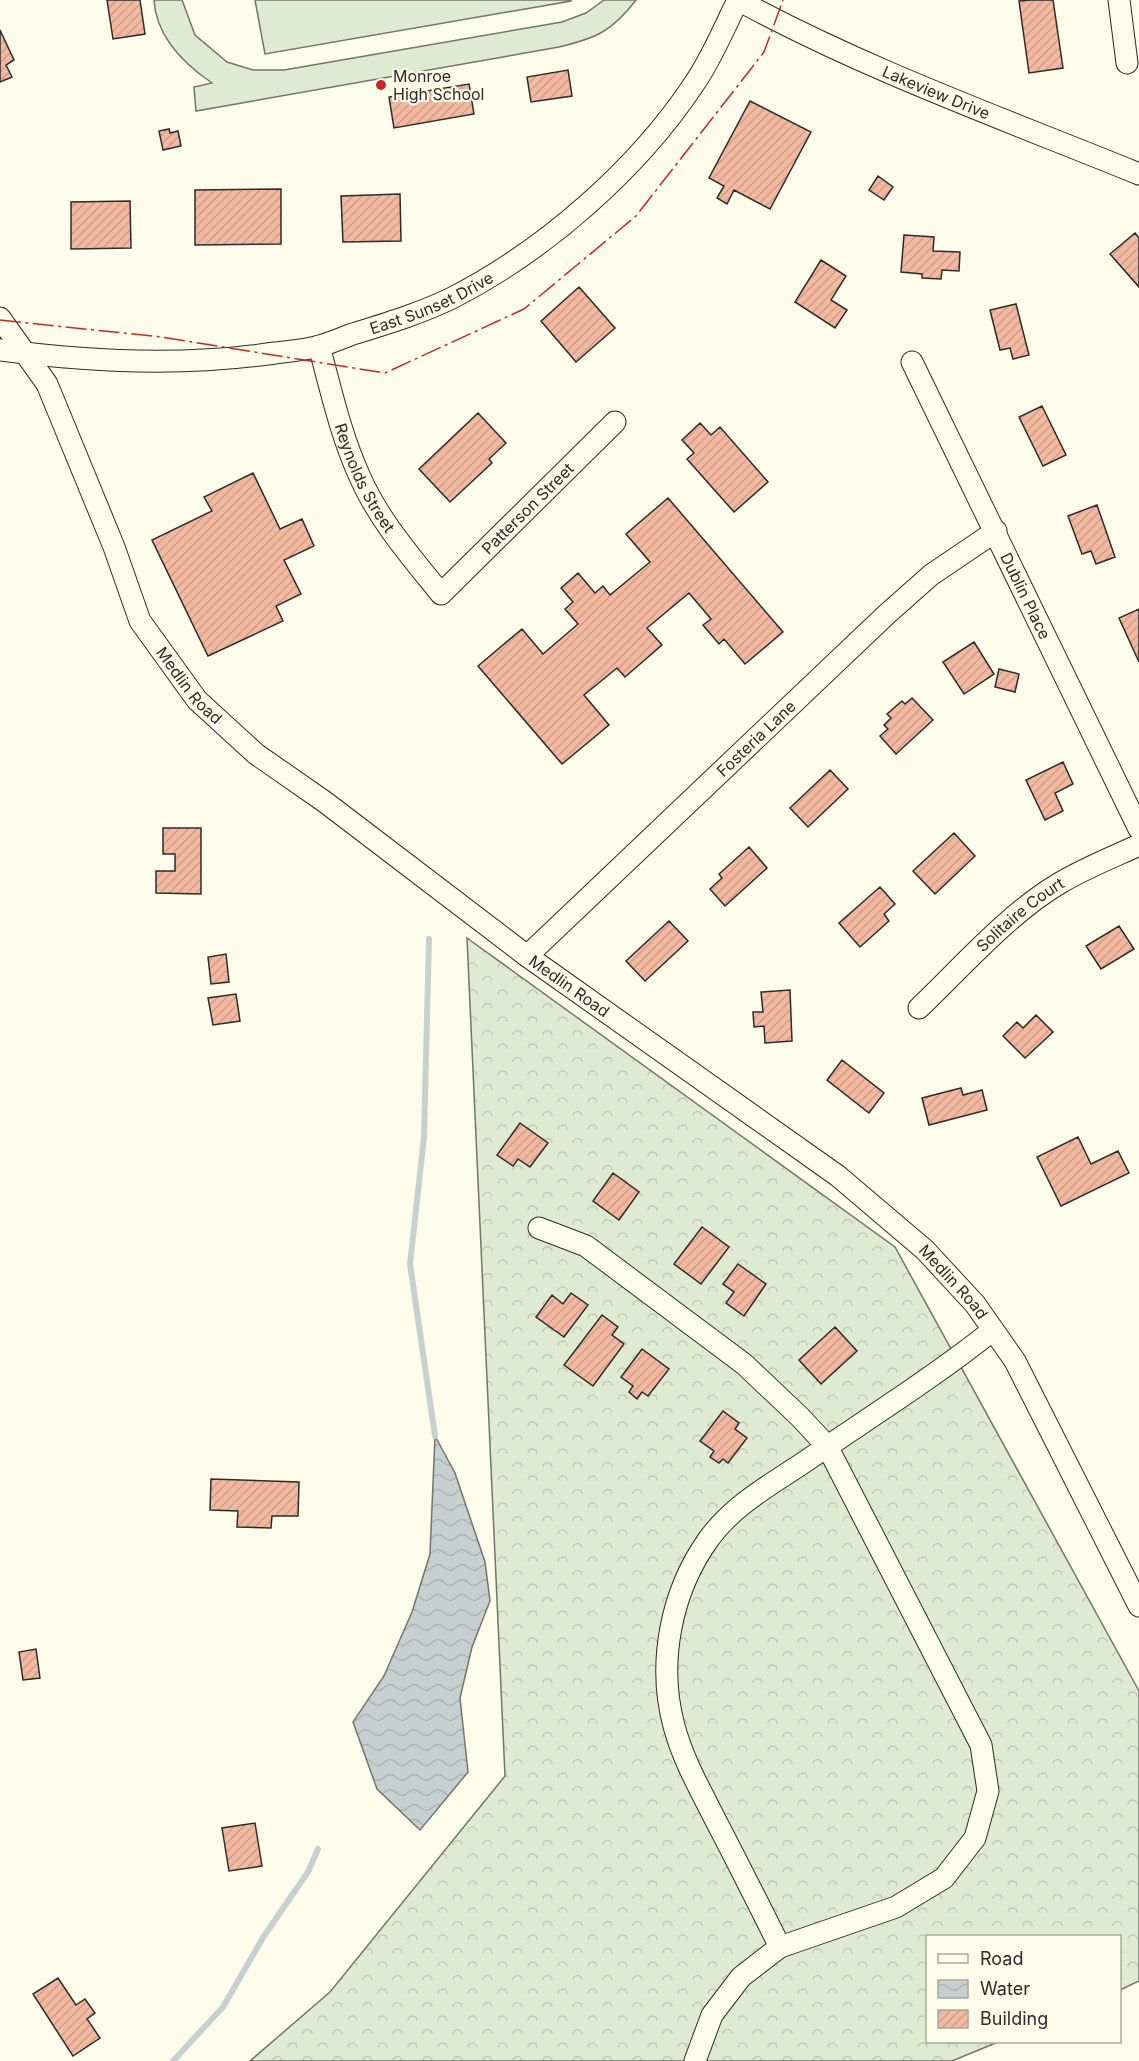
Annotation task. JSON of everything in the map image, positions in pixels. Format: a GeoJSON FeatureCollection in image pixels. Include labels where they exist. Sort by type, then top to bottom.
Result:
{"type":"FeatureCollection","features":[{"type":"Feature","properties":{"kind":"street","name":"Lakeview Drive"},"geometry":{"type":"LineString","coordinates":[[738,0],[876,69],[1139,174]]}},
{"type":"Feature","properties":{"kind":"street","name":"East Sunset Drive"},"geometry":{"type":"LineString","coordinates":[[0,350],[109,359],[203,360],[256,356],[319,346],[406,318],[452,298],[512,262],[557,230],[621,173],[666,122],[695,83],[738,0]]}},
{"type":"Feature","properties":{"kind":"street"},"geometry":{"type":"LineString","coordinates":[[1119,0],[1127,63]]}},
{"type":"Feature","properties":{"kind":"street","name":"Medlin Road"},"geometry":{"type":"LineString","coordinates":[[0,318],[47,384],[114,547],[140,621],[197,700],[256,754],[325,802],[527,956],[838,1176],[926,1250],[975,1304],[1015,1360],[1139,1606]]}},
{"type":"Feature","properties":{"kind":"street","name":"Reynolds Street"},"geometry":{"type":"LineString","coordinates":[[319,346],[341,426],[360,478],[394,535],[441,594]]}},
{"type":"Feature","properties":{"kind":"street","name":"Dublin Place"},"geometry":{"type":"LineString","coordinates":[[912,362],[1139,829]]}},
{"type":"Feature","properties":{"kind":"street","name":"Patterson Street"},"geometry":{"type":"LineString","coordinates":[[441,594],[615,422]]}},
{"type":"Feature","properties":{"kind":"street","name":"Fosteria Lane"},"geometry":{"type":"LineString","coordinates":[[527,956],[887,614],[931,575],[996,531]]}},
{"type":"Feature","properties":{"kind":"street","name":"Solitaire Court"},"geometry":{"type":"LineString","coordinates":[[919,1008],[1013,917],[1038,898],[1060,882],[1139,845]]}},
{"type":"Feature","properties":{"kind":"street"},"geometry":{"type":"LineString","coordinates":[[538,1228],[586,1246],[744,1364],[827,1446],[981,1745],[988,1791],[975,1838],[944,1878],[896,1907],[780,1947],[741,1977],[712,2015],[695,2061]]}},
{"type":"Feature","properties":{"kind":"street"},"geometry":{"type":"LineString","coordinates":[[780,1947],[689,1768],[674,1725],[668,1686],[669,1634],[683,1584],[709,1539],[742,1505],[957,1359],[993,1330]]}},
{"type":"Feature","properties":{"kind":"green space"},"geometry":{"type":"Polygon","coordinates":[[[154,0],[182,0],[195,35],[227,62],[253,70],[284,70],[562,22],[586,13],[604,0],[636,0],[619,19],[603,32],[572,44],[196,111],[194,87],[212,83],[191,67],[173,48],[160,25],[154,0]]]}},
{"type":"Feature","properties":{"kind":"green space"},"geometry":{"type":"Polygon","coordinates":[[[255,0],[571,0],[571,1],[265,54],[255,0]]]}},
{"type":"Feature","properties":{"kind":"green space"},"geometry":{"type":"Polygon","coordinates":[[[467,938],[895,1247],[1139,1691],[1139,1981],[1121,1990],[1121,1935],[926,1935],[926,2043],[996,2043],[952,2061],[250,2061],[330,1992],[505,1776],[467,938]]]}},
{"type":"Feature","properties":{"kind":"water"},"geometry":{"type":"Polygon","coordinates":[[[435,1436],[455,1473],[485,1562],[490,1601],[472,1647],[460,1698],[468,1772],[420,1830],[377,1789],[353,1722],[384,1676],[412,1612],[430,1554],[435,1436]]]}},
{"type":"Feature","properties":{"kind":"building"},"geometry":{"type":"Polygon","coordinates":[[[107,0],[140,0],[145,34],[113,39],[107,0]]]}},
{"type":"Feature","properties":{"kind":"building"},"geometry":{"type":"Polygon","coordinates":[[[1053,0],[1063,68],[1029,73],[1019,1],[1053,0]]]}},
{"type":"Feature","properties":{"kind":"building"},"geometry":{"type":"Polygon","coordinates":[[[0,30],[14,60],[6,65],[12,77],[0,82],[0,30]]]}},
{"type":"Feature","properties":{"kind":"building"},"geometry":{"type":"Polygon","coordinates":[[[568,70],[572,96],[531,102],[527,77],[568,70]]]}},
{"type":"Feature","properties":{"kind":"building"},"geometry":{"type":"Polygon","coordinates":[[[469,84],[474,114],[394,128],[389,97],[469,84]]]}},
{"type":"Feature","properties":{"kind":"building"},"geometry":{"type":"Polygon","coordinates":[[[750,101],[811,132],[770,209],[734,190],[727,204],[717,198],[724,186],[709,178],[750,101]]]}},
{"type":"Feature","properties":{"kind":"building"},"geometry":{"type":"Polygon","coordinates":[[[169,129],[170,133],[178,131],[181,146],[163,150],[159,131],[169,129]]]}},
{"type":"Feature","properties":{"kind":"building"},"geometry":{"type":"Polygon","coordinates":[[[878,176],[893,187],[884,200],[869,190],[878,176]]]}},
{"type":"Feature","properties":{"kind":"building"},"geometry":{"type":"Polygon","coordinates":[[[281,189],[281,244],[195,245],[195,190],[281,189]]]}},
{"type":"Feature","properties":{"kind":"building"},"geometry":{"type":"Polygon","coordinates":[[[400,194],[401,241],[343,242],[341,196],[400,194]]]}},
{"type":"Feature","properties":{"kind":"building"},"geometry":{"type":"Polygon","coordinates":[[[130,201],[131,248],[71,249],[71,202],[130,201]]]}},
{"type":"Feature","properties":{"kind":"building"},"geometry":{"type":"Polygon","coordinates":[[[1135,233],[1139,238],[1139,287],[1110,254],[1135,233]]]}},
{"type":"Feature","properties":{"kind":"building"},"geometry":{"type":"Polygon","coordinates":[[[904,235],[934,237],[933,251],[960,252],[959,271],[942,270],[941,279],[922,278],[922,274],[901,272],[904,235]]]}},
{"type":"Feature","properties":{"kind":"building"},"geometry":{"type":"Polygon","coordinates":[[[821,260],[846,276],[831,300],[847,310],[835,328],[795,302],[821,260]]]}},
{"type":"Feature","properties":{"kind":"building"},"geometry":{"type":"Polygon","coordinates":[[[579,287],[615,328],[576,362],[541,321],[579,287]]]}},
{"type":"Feature","properties":{"kind":"building"},"geometry":{"type":"Polygon","coordinates":[[[1016,304],[1029,355],[1013,359],[1010,348],[1000,350],[990,310],[1016,304]]]}},
{"type":"Feature","properties":{"kind":"building"},"geometry":{"type":"Polygon","coordinates":[[[1042,406],[1066,455],[1043,466],[1019,417],[1042,406]]]}},
{"type":"Feature","properties":{"kind":"building"},"geometry":{"type":"Polygon","coordinates":[[[478,413],[506,443],[489,459],[492,463],[450,502],[419,469],[478,413]]]}},
{"type":"Feature","properties":{"kind":"building"},"geometry":{"type":"Polygon","coordinates":[[[700,423],[711,435],[720,427],[768,482],[734,512],[687,459],[694,453],[682,440],[700,423]]]}},
{"type":"Feature","properties":{"kind":"building"},"geometry":{"type":"Polygon","coordinates":[[[253,473],[280,529],[302,519],[314,546],[284,560],[301,594],[276,606],[283,621],[208,656],[152,540],[212,511],[204,497],[253,473]]]}},
{"type":"Feature","properties":{"kind":"building"},"geometry":{"type":"Polygon","coordinates":[[[668,498],[783,632],[745,664],[724,639],[719,644],[703,625],[711,619],[689,593],[647,628],[662,645],[625,677],[617,668],[584,695],[609,725],[562,764],[478,666],[522,629],[543,654],[578,624],[565,609],[573,602],[561,588],[578,573],[595,593],[603,586],[610,595],[650,562],[626,534],[668,498]]]}},
{"type":"Feature","properties":{"kind":"building"},"geometry":{"type":"Polygon","coordinates":[[[1097,505],[1115,557],[1096,564],[1091,551],[1082,554],[1068,516],[1097,505]]]}},
{"type":"Feature","properties":{"kind":"building"},"geometry":{"type":"Polygon","coordinates":[[[1139,609],[1139,662],[1119,618],[1139,609]]]}},
{"type":"Feature","properties":{"kind":"building"},"geometry":{"type":"Polygon","coordinates":[[[974,642],[994,674],[964,694],[943,662],[974,642]]]}},
{"type":"Feature","properties":{"kind":"building"},"geometry":{"type":"Polygon","coordinates":[[[999,669],[1019,674],[1015,692],[995,687],[999,669]]]}},
{"type":"Feature","properties":{"kind":"building"},"geometry":{"type":"Polygon","coordinates":[[[912,698],[933,720],[896,754],[880,736],[888,729],[884,725],[891,718],[887,714],[902,701],[905,704],[912,698]]]}},
{"type":"Feature","properties":{"kind":"building"},"geometry":{"type":"Polygon","coordinates":[[[1063,762],[1073,784],[1055,793],[1063,811],[1045,820],[1026,780],[1063,762]]]}},
{"type":"Feature","properties":{"kind":"building"},"geometry":{"type":"Polygon","coordinates":[[[830,770],[848,789],[808,827],[790,808],[830,770]]]}},
{"type":"Feature","properties":{"kind":"building"},"geometry":{"type":"Polygon","coordinates":[[[163,828],[201,828],[201,894],[156,893],[156,871],[175,871],[175,854],[163,854],[163,828]]]}},
{"type":"Feature","properties":{"kind":"building"},"geometry":{"type":"Polygon","coordinates":[[[954,833],[975,856],[935,894],[913,871],[954,833]]]}},
{"type":"Feature","properties":{"kind":"building"},"geometry":{"type":"Polygon","coordinates":[[[749,847],[767,868],[725,906],[710,889],[722,878],[719,874],[749,847]]]}},
{"type":"Feature","properties":{"kind":"building"},"geometry":{"type":"Polygon","coordinates":[[[880,887],[895,904],[884,914],[889,921],[860,947],[839,923],[880,887]]]}},
{"type":"Feature","properties":{"kind":"building"},"geometry":{"type":"Polygon","coordinates":[[[669,921],[688,941],[645,981],[626,961],[669,921]]]}},
{"type":"Feature","properties":{"kind":"building"},"geometry":{"type":"Polygon","coordinates":[[[1119,926],[1134,949],[1101,969],[1086,946],[1119,926]]]}},
{"type":"Feature","properties":{"kind":"building"},"geometry":{"type":"Polygon","coordinates":[[[226,954],[229,982],[211,984],[208,957],[226,954]]]}},
{"type":"Feature","properties":{"kind":"building"},"geometry":{"type":"Polygon","coordinates":[[[790,990],[792,1041],[765,1043],[764,1026],[754,1027],[753,1012],[763,1012],[761,992],[790,990]]]}},
{"type":"Feature","properties":{"kind":"building"},"geometry":{"type":"Polygon","coordinates":[[[236,994],[240,1021],[213,1025],[208,998],[236,994]]]}},
{"type":"Feature","properties":{"kind":"building"},"geometry":{"type":"Polygon","coordinates":[[[1036,1015],[1053,1032],[1025,1058],[1003,1036],[1017,1022],[1023,1028],[1036,1015]]]}},
{"type":"Feature","properties":{"kind":"building"},"geometry":{"type":"Polygon","coordinates":[[[842,1060],[884,1093],[869,1113],[827,1080],[842,1060]]]}},
{"type":"Feature","properties":{"kind":"building"},"geometry":{"type":"Polygon","coordinates":[[[961,1088],[963,1095],[982,1090],[987,1110],[929,1125],[922,1098],[961,1088]]]}},
{"type":"Feature","properties":{"kind":"building"},"geometry":{"type":"Polygon","coordinates":[[[520,1123],[548,1143],[530,1167],[518,1159],[513,1166],[497,1155],[520,1123]]]}},
{"type":"Feature","properties":{"kind":"building"},"geometry":{"type":"Polygon","coordinates":[[[1078,1137],[1091,1164],[1118,1151],[1129,1173],[1061,1206],[1037,1157],[1078,1137]]]}},
{"type":"Feature","properties":{"kind":"building"},"geometry":{"type":"Polygon","coordinates":[[[613,1173],[639,1192],[619,1220],[593,1201],[613,1173]]]}},
{"type":"Feature","properties":{"kind":"building"},"geometry":{"type":"Polygon","coordinates":[[[702,1227],[729,1247],[701,1284],[674,1264],[702,1227]]]}},
{"type":"Feature","properties":{"kind":"building"},"geometry":{"type":"Polygon","coordinates":[[[738,1264],[766,1284],[744,1316],[726,1303],[734,1292],[723,1284],[738,1264]]]}},
{"type":"Feature","properties":{"kind":"building"},"geometry":{"type":"Polygon","coordinates":[[[571,1293],[588,1305],[564,1337],[536,1317],[552,1295],[563,1304],[571,1293]]]}},
{"type":"Feature","properties":{"kind":"building"},"geometry":{"type":"Polygon","coordinates":[[[602,1315],[618,1327],[612,1335],[624,1344],[593,1386],[564,1365],[602,1315]]]}},
{"type":"Feature","properties":{"kind":"building"},"geometry":{"type":"Polygon","coordinates":[[[835,1327],[857,1351],[821,1384],[799,1360],[835,1327]]]}},
{"type":"Feature","properties":{"kind":"building"},"geometry":{"type":"Polygon","coordinates":[[[642,1349],[669,1369],[648,1396],[642,1392],[637,1399],[629,1392],[633,1386],[621,1377],[642,1349]]]}},
{"type":"Feature","properties":{"kind":"building"},"geometry":{"type":"Polygon","coordinates":[[[723,1411],[739,1423],[735,1429],[747,1438],[728,1463],[723,1459],[719,1463],[710,1457],[714,1451],[700,1441],[723,1411]]]}},
{"type":"Feature","properties":{"kind":"building"},"geometry":{"type":"Polygon","coordinates":[[[211,1479],[299,1482],[298,1516],[272,1516],[271,1528],[237,1527],[238,1511],[210,1510],[211,1479]]]}},
{"type":"Feature","properties":{"kind":"building"},"geometry":{"type":"Polygon","coordinates":[[[36,1649],[40,1678],[23,1680],[19,1652],[36,1649]]]}},
{"type":"Feature","properties":{"kind":"building"},"geometry":{"type":"Polygon","coordinates":[[[255,1823],[262,1866],[229,1871],[222,1828],[255,1823]]]}},
{"type":"Feature","properties":{"kind":"building"},"geometry":{"type":"Polygon","coordinates":[[[58,1978],[76,2005],[85,1999],[95,2013],[87,2019],[100,2038],[73,2056],[33,1994],[58,1978]]]}},
{"type":"Feature","properties":{"kind":"waterway"},"geometry":{"type":"LineString","coordinates":[[429,939],[424,1137],[410,1264],[435,1436]]}},
{"type":"Feature","properties":{"kind":"waterway"},"geometry":{"type":"LineString","coordinates":[[173,2061],[223,2007],[264,1936],[308,1872],[318,1849]]}},
{"type":"Feature","properties":{"kind":"power"},"geometry":{"type":"LineString","coordinates":[[0,320],[161,337],[385,373],[524,309],[636,216],[764,52],[783,0]]}},
{"type":"Feature","properties":{"kind":"place","name":"Monroe High School"},"geometry":{"type":"Point","coordinates":[381,85]}}]}
